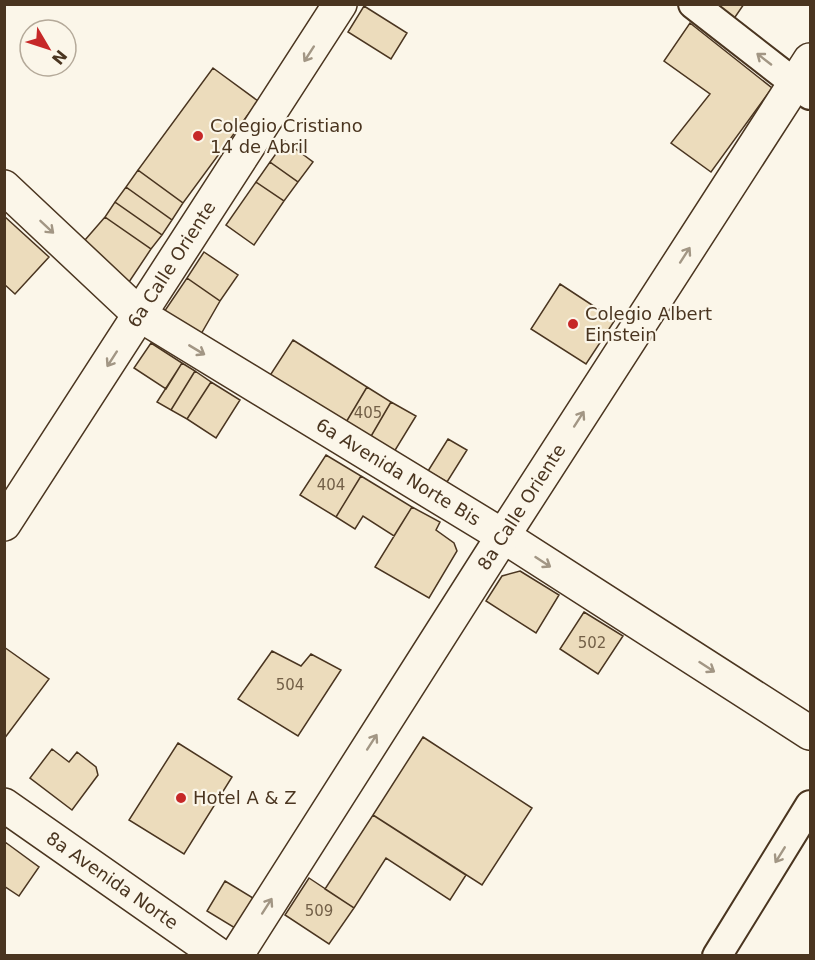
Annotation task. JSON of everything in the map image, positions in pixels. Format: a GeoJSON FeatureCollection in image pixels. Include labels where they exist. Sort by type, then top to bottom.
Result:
{"type":"FeatureCollection","features":[{"type":"Feature","properties":{"kind":"street","name":"6a Calle Oriente"},"geometry":{"type":"LineString","coordinates":[[4,524],[340,4]]}},
{"type":"Feature","properties":{"kind":"street"},"geometry":{"type":"LineString","coordinates":[[693,4],[806,80]]}},
{"type":"Feature","properties":{"kind":"street","name":"8a Calle Oriente"},"geometry":{"type":"LineString","coordinates":[[236,956],[503,537],[806,80]]}},
{"type":"Feature","properties":{"kind":"street","name":"6a Avenida Norte Bis"},"geometry":{"type":"LineString","coordinates":[[4,187],[140,315],[503,537],[810,733]]}},
{"type":"Feature","properties":{"kind":"street","name":"8a Avenida Norte"},"geometry":{"type":"LineString","coordinates":[[4,805],[220,956]]}},
{"type":"Feature","properties":{"kind":"street"},"geometry":{"type":"LineString","coordinates":[[717,956],[810,805]]}},
{"type":"Feature","properties":{"kind":"building"},"geometry":{"type":"Polygon","coordinates":[[[706,4],[744,4],[731,23],[706,4]]]}},
{"type":"Feature","properties":{"kind":"building"},"geometry":{"type":"Polygon","coordinates":[[[364,6],[407,33],[391,59],[348,32],[364,6]]]}},
{"type":"Feature","properties":{"kind":"building"},"geometry":{"type":"Polygon","coordinates":[[[690,23],[772,88],[711,172],[671,143],[710,94],[664,61],[690,23]]]}},
{"type":"Feature","properties":{"kind":"building","name":"Colegio Cristiano 14 de Abril"},"geometry":{"type":"Polygon","coordinates":[[[213,68],[258,101],[183,203],[138,170],[213,68]]]}},
{"type":"Feature","properties":{"kind":"building"},"geometry":{"type":"Polygon","coordinates":[[[285,141],[313,162],[298,182],[270,162],[285,141]]]}},
{"type":"Feature","properties":{"kind":"building"},"geometry":{"type":"Polygon","coordinates":[[[270,162],[298,182],[284,201],[256,182],[270,162]]]}},
{"type":"Feature","properties":{"kind":"building"},"geometry":{"type":"Polygon","coordinates":[[[138,170],[183,203],[172,220],[126,187],[138,170]]]}},
{"type":"Feature","properties":{"kind":"building"},"geometry":{"type":"Polygon","coordinates":[[[256,182],[284,201],[254,245],[226,225],[256,182]]]}},
{"type":"Feature","properties":{"kind":"building"},"geometry":{"type":"Polygon","coordinates":[[[126,187],[172,220],[162,235],[115,202],[126,187]]]}},
{"type":"Feature","properties":{"kind":"building"},"geometry":{"type":"Polygon","coordinates":[[[115,202],[162,235],[151,249],[105,217],[115,202]]]}},
{"type":"Feature","properties":{"kind":"building"},"geometry":{"type":"Polygon","coordinates":[[[4,216],[49,257],[15,294],[4,284],[4,216]]]}},
{"type":"Feature","properties":{"kind":"building"},"geometry":{"type":"Polygon","coordinates":[[[105,217],[151,249],[127,285],[85,240],[105,217]]]}},
{"type":"Feature","properties":{"kind":"building"},"geometry":{"type":"Polygon","coordinates":[[[204,252],[238,275],[220,301],[187,278],[204,252]]]}},
{"type":"Feature","properties":{"kind":"building"},"geometry":{"type":"Polygon","coordinates":[[[187,278],[220,301],[201,334],[164,312],[187,278]]]}},
{"type":"Feature","properties":{"kind":"building","name":"Colegio Albert Einstein"},"geometry":{"type":"Polygon","coordinates":[[[560,284],[615,320],[586,364],[531,329],[560,284]]]}},
{"type":"Feature","properties":{"kind":"building"},"geometry":{"type":"Polygon","coordinates":[[[293,340],[367,387],[345,424],[269,377],[293,340]]]}},
{"type":"Feature","properties":{"kind":"building"},"geometry":{"type":"Polygon","coordinates":[[[151,343],[182,363],[166,389],[134,368],[151,343]]]}},
{"type":"Feature","properties":{"kind":"building"},"geometry":{"type":"Polygon","coordinates":[[[182,363],[195,371],[171,410],[157,402],[182,363]]]}},
{"type":"Feature","properties":{"kind":"building"},"geometry":{"type":"Polygon","coordinates":[[[195,371],[211,382],[187,419],[171,410],[195,371]]]}},
{"type":"Feature","properties":{"kind":"building"},"geometry":{"type":"Polygon","coordinates":[[[211,382],[240,400],[216,438],[187,419],[211,382]]]}},
{"type":"Feature","properties":{"kind":"building"},"geometry":{"type":"Polygon","coordinates":[[[367,387],[391,402],[370,438],[345,424],[367,387]]]}},
{"type":"Feature","properties":{"kind":"building"},"geometry":{"type":"Polygon","coordinates":[[[391,402],[416,416],[394,452],[370,438],[391,402]]]}},
{"type":"Feature","properties":{"kind":"building"},"geometry":{"type":"Polygon","coordinates":[[[448,439],[467,450],[447,482],[428,471],[448,439]]]}},
{"type":"Feature","properties":{"kind":"building"},"geometry":{"type":"Polygon","coordinates":[[[326,455],[361,476],[336,517],[300,495],[326,455]]]}},
{"type":"Feature","properties":{"kind":"building"},"geometry":{"type":"Polygon","coordinates":[[[361,476],[412,507],[394,536],[363,516],[355,529],[336,517],[361,476]]]}},
{"type":"Feature","properties":{"kind":"building"},"geometry":{"type":"Polygon","coordinates":[[[412,507],[440,522],[436,530],[454,543],[457,551],[429,598],[375,567],[412,507]]]}},
{"type":"Feature","properties":{"kind":"building"},"geometry":{"type":"Polygon","coordinates":[[[520,571],[559,595],[536,633],[486,601],[502,576],[520,571]]]}},
{"type":"Feature","properties":{"kind":"building"},"geometry":{"type":"Polygon","coordinates":[[[584,612],[623,636],[598,674],[560,649],[584,612]]]}},
{"type":"Feature","properties":{"kind":"building"},"geometry":{"type":"Polygon","coordinates":[[[4,647],[49,679],[4,739],[4,647]]]}},
{"type":"Feature","properties":{"kind":"building"},"geometry":{"type":"Polygon","coordinates":[[[272,651],[301,666],[311,654],[341,670],[298,736],[238,699],[272,651]]]}},
{"type":"Feature","properties":{"kind":"building"},"geometry":{"type":"Polygon","coordinates":[[[423,737],[532,808],[482,885],[373,815],[423,737]]]}},
{"type":"Feature","properties":{"kind":"building","name":"Hotel A & Z"},"geometry":{"type":"Polygon","coordinates":[[[178,743],[232,777],[184,854],[129,820],[178,743]]]}},
{"type":"Feature","properties":{"kind":"building"},"geometry":{"type":"Polygon","coordinates":[[[52,749],[69,762],[77,752],[96,767],[98,775],[72,810],[30,778],[52,749]]]}},
{"type":"Feature","properties":{"kind":"building"},"geometry":{"type":"Polygon","coordinates":[[[373,815],[466,875],[450,900],[386,858],[354,908],[325,889],[373,815]]]}},
{"type":"Feature","properties":{"kind":"building"},"geometry":{"type":"Polygon","coordinates":[[[5,842],[39,867],[19,896],[4,886],[5,842]]]}},
{"type":"Feature","properties":{"kind":"building"},"geometry":{"type":"Polygon","coordinates":[[[309,878],[354,908],[329,944],[285,915],[309,878]]]}},
{"type":"Feature","properties":{"kind":"building"},"geometry":{"type":"Polygon","coordinates":[[[225,881],[253,898],[235,928],[207,911],[225,881]]]}},
{"type":"Feature","properties":{"kind":"place","name":"Colegio Cristiano 14 de Abril"},"geometry":{"type":"Point","coordinates":[198,136]}},
{"type":"Feature","properties":{"kind":"place","name":"Colegio Albert Einstein"},"geometry":{"type":"Point","coordinates":[573,324]}},
{"type":"Feature","properties":{"kind":"place","name":"Hotel A & Z"},"geometry":{"type":"Point","coordinates":[181,798]}}]}
